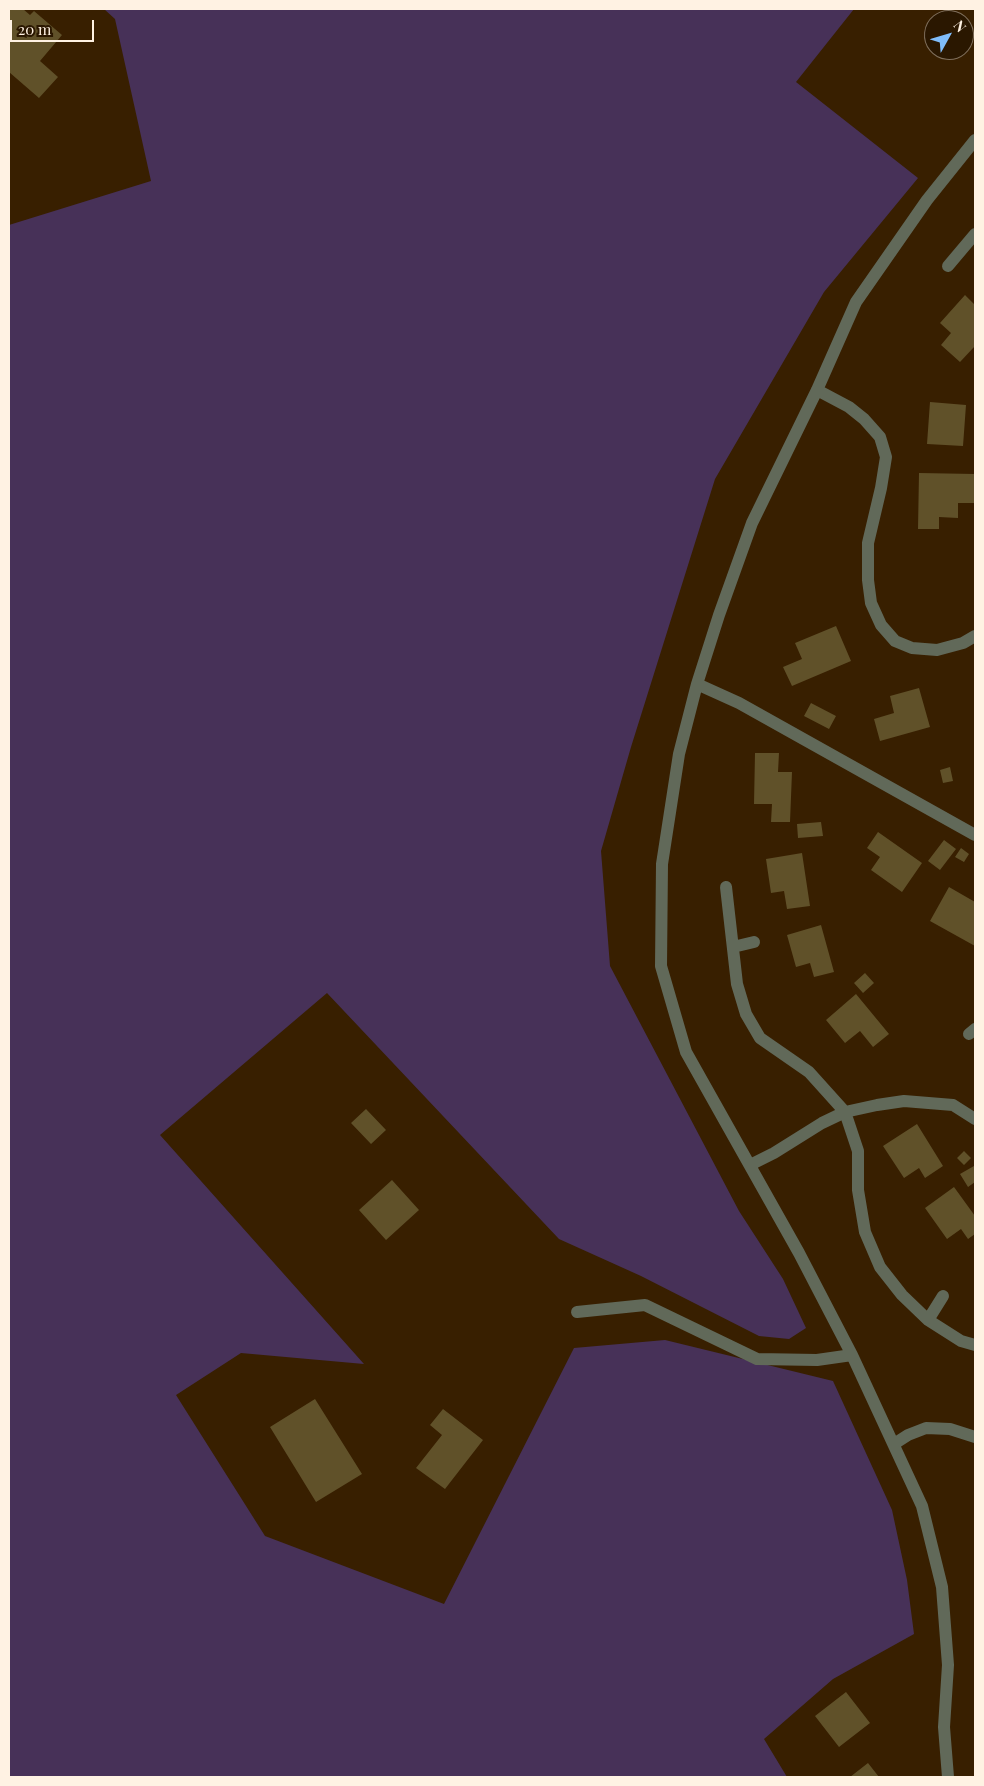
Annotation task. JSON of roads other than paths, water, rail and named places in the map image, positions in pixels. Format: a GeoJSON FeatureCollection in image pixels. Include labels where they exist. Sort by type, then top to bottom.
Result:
{"type":"FeatureCollection","features":[{"type":"Feature","properties":{"kind":"street"},"geometry":{"type":"LineString","coordinates":[[948,1777],[944,1727],[948,1665],[942,1588],[922,1506],[852,1355],[799,1253],[686,1052],[661,966],[662,864],[679,754],[697,684],[719,614],[752,523],[817,390],[856,302],[927,200],[975,140]]}},
{"type":"Feature","properties":{"kind":"street"},"geometry":{"type":"LineString","coordinates":[[948,266],[975,234]]}},
{"type":"Feature","properties":{"kind":"street"},"geometry":{"type":"LineString","coordinates":[[817,390],[849,407],[864,419],[880,437],[886,457],[868,543],[868,580],[871,604],[881,625],[895,641],[912,648],[937,650],[963,643],[975,636]]}},
{"type":"Feature","properties":{"kind":"street"},"geometry":{"type":"LineString","coordinates":[[697,684],[739,702],[975,835]]}},
{"type":"Feature","properties":{"kind":"street"},"geometry":{"type":"LineString","coordinates":[[726,887],[737,984],[746,1014],[760,1038],[809,1072],[845,1112],[858,1151],[858,1190],[865,1232],[880,1267],[902,1295],[928,1320],[961,1341],[975,1345]]}},
{"type":"Feature","properties":{"kind":"street"},"geometry":{"type":"LineString","coordinates":[[733,947],[754,942]]}},
{"type":"Feature","properties":{"kind":"street"},"geometry":{"type":"LineString","coordinates":[[750,1166],[822,1123],[845,1112],[904,1102],[953,1105],[975,1118]]}},
{"type":"Feature","properties":{"kind":"street"},"geometry":{"type":"LineString","coordinates":[[928,1320],[943,1296]]}},
{"type":"Feature","properties":{"kind":"street"},"geometry":{"type":"LineString","coordinates":[[577,1312],[645,1305],[757,1359],[817,1360],[852,1355]]}},
{"type":"Feature","properties":{"kind":"street"},"geometry":{"type":"LineString","coordinates":[[894,1444],[908,1435],[926,1428],[950,1429],[975,1437]]}}]}
